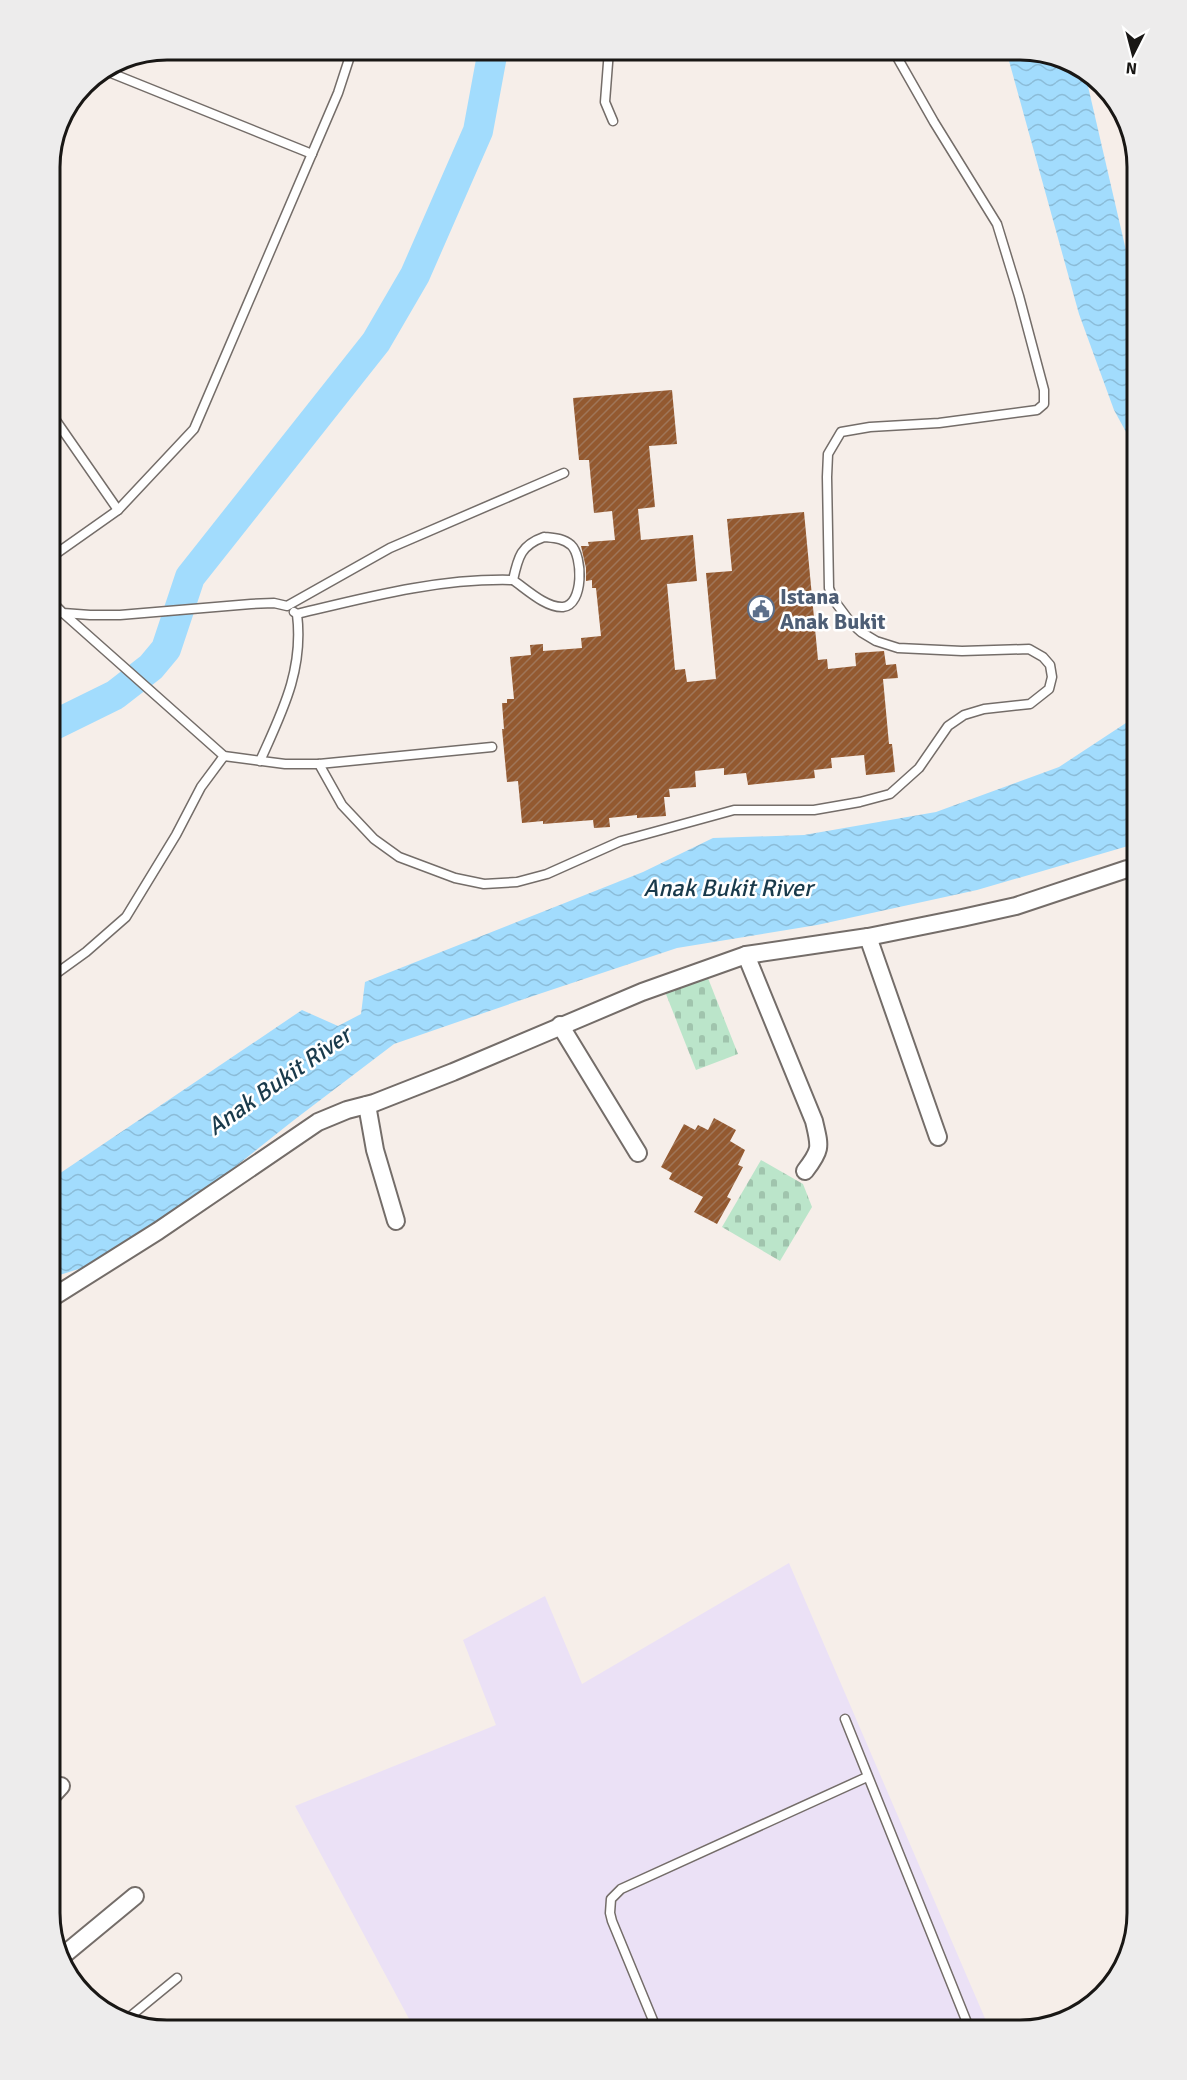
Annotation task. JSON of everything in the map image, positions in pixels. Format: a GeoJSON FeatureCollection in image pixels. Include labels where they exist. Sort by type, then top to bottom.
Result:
{"type":"FeatureCollection","features":[{"type":"Feature","properties":{"kind":"street"},"geometry":{"type":"LineString","coordinates":[[60,1293],[158,1231],[318,1122],[453,1072],[642,992],[746,955],[868,937],[1016,906],[1127,869]]}},
{"type":"Feature","properties":{"kind":"street"},"geometry":{"type":"LineString","coordinates":[[868,937],[938,1137]]}},
{"type":"Feature","properties":{"kind":"street"},"geometry":{"type":"LineString","coordinates":[[746,955],[814,1121],[820,1145],[815,1158],[805,1171]]}},
{"type":"Feature","properties":{"kind":"street"},"geometry":{"type":"LineString","coordinates":[[560,1025],[638,1153]]}},
{"type":"Feature","properties":{"kind":"street"},"geometry":{"type":"LineString","coordinates":[[367,1105],[375,1150],[396,1221]]}},
{"type":"Feature","properties":{"kind":"street"},"geometry":{"type":"LineString","coordinates":[[68,1952],[135,1896]]}},
{"type":"Feature","properties":{"kind":"lane"},"geometry":{"type":"LineString","coordinates":[[60,551],[118,510],[194,429],[338,93],[349,60]]}},
{"type":"Feature","properties":{"kind":"lane"},"geometry":{"type":"LineString","coordinates":[[608,60],[605,102],[613,121]]}},
{"type":"Feature","properties":{"kind":"lane"},"geometry":{"type":"LineString","coordinates":[[319,764],[342,805],[374,838],[399,857],[455,878],[484,884],[517,882],[547,874],[621,841],[734,810],[814,810],[890,794],[920,768],[948,726],[964,715],[1030,704],[1049,689],[1052,677],[1050,665],[1043,657],[1029,649],[962,651],[898,648],[861,632],[832,599],[829,588],[828,454],[841,432],[870,427],[939,423],[1037,410],[1044,404],[1044,390],[997,224],[899,60]]}},
{"type":"Feature","properties":{"kind":"lane"},"geometry":{"type":"LineString","coordinates":[[113,74],[312,154]]}},
{"type":"Feature","properties":{"kind":"lane"},"geometry":{"type":"LineString","coordinates":[[60,426],[118,510]]}},
{"type":"Feature","properties":{"kind":"lane"},"geometry":{"type":"LineString","coordinates":[[287,606],[390,548],[564,473]]}},
{"type":"Feature","properties":{"kind":"lane"},"geometry":{"type":"LineString","coordinates":[[297,614],[403,589],[490,580],[513,580],[552,605],[562,607],[569,605],[579,585],[580,568],[576,552],[561,539],[544,537],[530,542],[520,554],[513,580]]}},
{"type":"Feature","properties":{"kind":"lane"},"geometry":{"type":"LineString","coordinates":[[63,613],[120,615],[251,604],[274,603],[287,606],[297,614],[298,659],[289,695],[260,761]]}},
{"type":"Feature","properties":{"kind":"lane"},"geometry":{"type":"LineString","coordinates":[[60,610],[224,756],[285,764],[319,764],[492,747]]}},
{"type":"Feature","properties":{"kind":"lane"},"geometry":{"type":"LineString","coordinates":[[60,971],[86,952],[126,916],[176,835],[201,787],[224,756]]}},
{"type":"Feature","properties":{"kind":"lane"},"geometry":{"type":"LineString","coordinates":[[845,1719],[966,2020]]}},
{"type":"Feature","properties":{"kind":"lane"},"geometry":{"type":"LineString","coordinates":[[653,2020],[612,1922],[611,1899],[621,1889],[867,1777]]}},
{"type":"Feature","properties":{"kind":"lane"},"geometry":{"type":"LineString","coordinates":[[133,2014],[177,1978]]}},
{"type":"Feature","properties":{"kind":"shaded area"},"geometry":{"type":"Polygon","coordinates":[[[789,1563],[986,2020],[410,2020],[295,1806],[496,1725],[463,1640],[545,1596],[582,1684],[789,1563]]]}},
{"type":"Feature","properties":{"kind":"green space"},"geometry":{"type":"Polygon","coordinates":[[[702,963],[738,1054],[696,1070],[660,979],[702,963]]]}},
{"type":"Feature","properties":{"kind":"green space"},"geometry":{"type":"Polygon","coordinates":[[[761,1160],[803,1184],[812,1207],[780,1261],[722,1227],[761,1160]]]}},
{"type":"Feature","properties":{"kind":"water"},"geometry":{"type":"Polygon","coordinates":[[[1009,60],[1027,60],[1055,66],[1087,83],[1127,255],[1127,434],[1114,410],[1079,314],[1009,60]]]}},
{"type":"Feature","properties":{"kind":"water","name":"Anak Bukit River"},"geometry":{"type":"Polygon","coordinates":[[[1127,722],[1127,846],[977,890],[817,925],[677,948],[394,1044],[177,1213],[85,1267],[60,1275],[60,1173],[302,1010],[338,1026],[361,1014],[365,982],[643,872],[713,838],[804,835],[936,812],[1059,767],[1127,722]]]}},
{"type":"Feature","properties":{"kind":"building","name":"Istana Anak Bukit"},"geometry":{"type":"Polygon","coordinates":[[[672,390],[677,444],[649,446],[655,507],[638,509],[641,540],[693,535],[697,581],[667,584],[675,670],[685,669],[687,682],[716,679],[706,573],[732,571],[727,519],[804,512],[818,660],[827,659],[828,669],[856,666],[855,653],[884,651],[886,665],[896,664],[898,678],[883,679],[889,744],[892,744],[895,772],[866,775],[864,755],[831,758],[832,768],[814,770],[815,778],[748,785],[746,773],[724,775],[724,768],[695,771],[696,787],[669,789],[670,797],[664,797],[666,816],[637,818],[637,815],[609,818],[610,827],[594,828],[593,820],[543,824],[543,821],[522,823],[518,781],[507,782],[502,729],[504,729],[502,703],[507,703],[507,699],[514,699],[510,657],[531,655],[530,645],[543,644],[543,651],[582,648],[581,638],[601,636],[596,588],[592,588],[592,580],[586,581],[586,568],[581,546],[589,546],[588,542],[615,540],[612,511],[594,513],[589,460],[579,460],[573,398],[672,390]]]}},
{"type":"Feature","properties":{"kind":"building"},"geometry":{"type":"Polygon","coordinates":[[[714,1118],[736,1130],[730,1141],[745,1150],[738,1165],[743,1167],[727,1197],[731,1199],[717,1224],[694,1212],[703,1197],[669,1179],[672,1173],[661,1167],[684,1124],[695,1130],[698,1125],[708,1130],[714,1118]]]}},
{"type":"Feature","properties":{"kind":"waterway"},"geometry":{"type":"LineString","coordinates":[[60,722],[115,695],[151,667],[166,649],[190,577],[376,342],[415,275],[478,131],[491,60]]}},
{"type":"Feature","properties":{"kind":"place","name":"Istana Anak Bukit"},"geometry":{"type":"Point","coordinates":[761,609]}}]}
